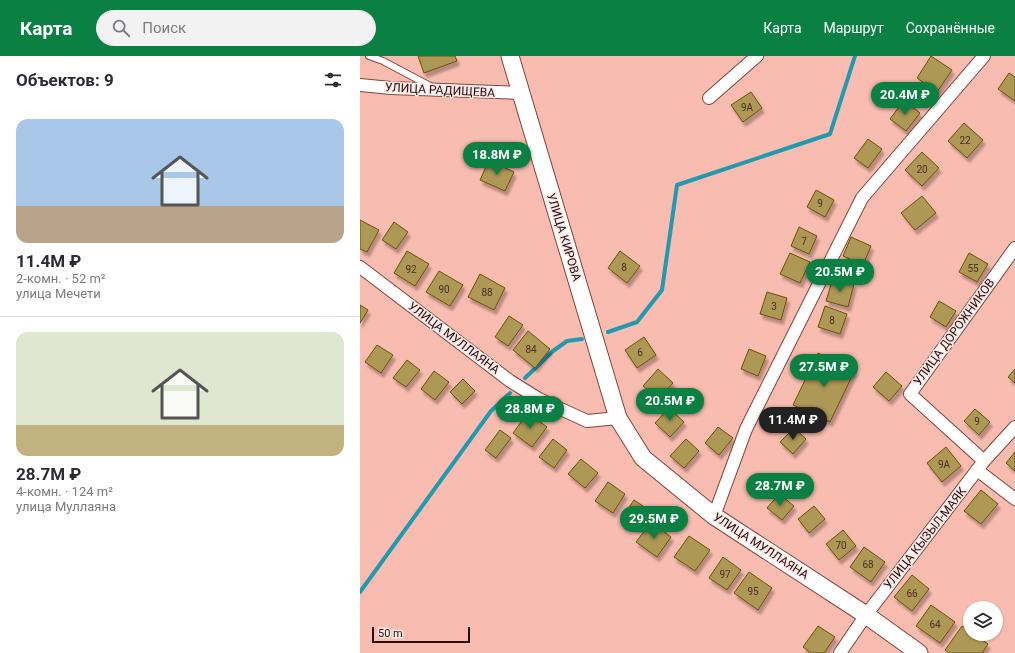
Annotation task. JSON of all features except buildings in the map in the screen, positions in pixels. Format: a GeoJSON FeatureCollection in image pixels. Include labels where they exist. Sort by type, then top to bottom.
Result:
{"type":"FeatureCollection","features":[{"type":"Feature","properties":{"kind":"main road","name":"УЛИЦА КИРОВА"},"geometry":{"type":"LineString","coordinates":[[510,56],[618,418]]}},
{"type":"Feature","properties":{"kind":"main road","name":"УЛИЦА МУЛЛАЯНА"},"geometry":{"type":"LineString","coordinates":[[618,418],[643,458],[714,516],[866,615],[919,653]]}},
{"type":"Feature","properties":{"kind":"street"},"geometry":{"type":"LineString","coordinates":[[709,98],[757,56]]}},
{"type":"Feature","properties":{"kind":"street"},"geometry":{"type":"LineString","coordinates":[[714,516],[746,429],[862,198],[984,56]]}},
{"type":"Feature","properties":{"kind":"street","name":"УЛИЦА РАДИЩЕВА"},"geometry":{"type":"LineString","coordinates":[[360,84],[391,88],[521,93]]}},
{"type":"Feature","properties":{"kind":"street","name":"УЛИЦА ДОРОЖНИКОВ"},"geometry":{"type":"LineString","coordinates":[[1015,248],[910,394],[1015,499]]}},
{"type":"Feature","properties":{"kind":"street","name":"УЛИЦА МУЛЛАЯНА"},"geometry":{"type":"LineString","coordinates":[[360,266],[510,381],[539,399],[586,421],[618,418]]}},
{"type":"Feature","properties":{"kind":"street","name":"УЛИЦА КЫЗЫЛ-МАЯК"},"geometry":{"type":"LineString","coordinates":[[840,653],[866,615],[981,466],[1015,427]]}},
{"type":"Feature","properties":{"kind":"lane"},"geometry":{"type":"LineString","coordinates":[[369,56],[382,61],[437,90]]}},
{"type":"Feature","properties":{"kind":"waterway"},"geometry":{"type":"LineString","coordinates":[[608,332],[637,322],[662,290],[677,185],[830,134],[855,56]]}},
{"type":"Feature","properties":{"kind":"waterway"},"geometry":{"type":"LineString","coordinates":[[525,378],[553,351],[567,341],[582,339]]}},
{"type":"Feature","properties":{"kind":"waterway"},"geometry":{"type":"LineString","coordinates":[[360,592],[491,411],[510,393]]}}]}
